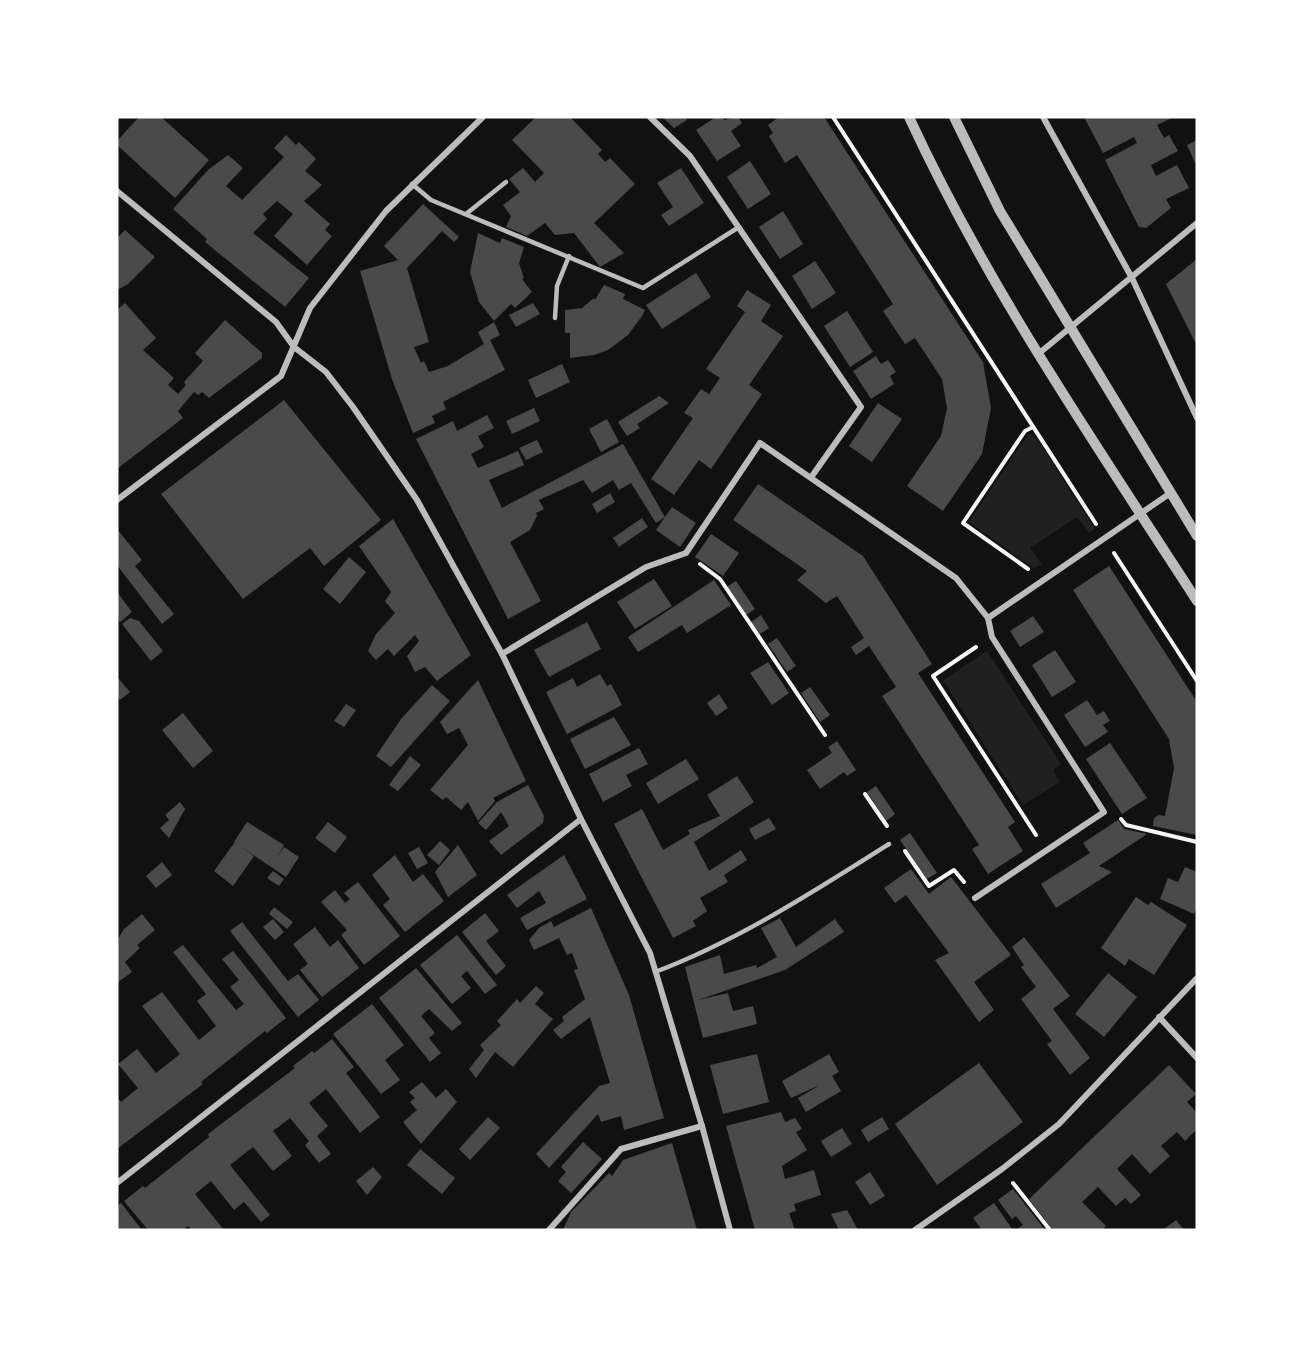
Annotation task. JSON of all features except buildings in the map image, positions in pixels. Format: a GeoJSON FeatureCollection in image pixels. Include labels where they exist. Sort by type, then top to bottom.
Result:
{"type":"FeatureCollection","features":[{"type":"Feature","properties":{"kind":"street"},"geometry":{"type":"LineString","coordinates":[[117,500],[281,376],[310,308],[386,211],[483,117]]}},
{"type":"Feature","properties":{"kind":"street"},"geometry":{"type":"LineString","coordinates":[[650,117],[690,156],[861,407],[812,476]]}},
{"type":"Feature","properties":{"kind":"street"},"geometry":{"type":"LineString","coordinates":[[909,117],[941,187],[1036,355],[1197,600]]}},
{"type":"Feature","properties":{"kind":"street"},"geometry":{"type":"LineString","coordinates":[[954,117],[1000,211],[1197,536]]}},
{"type":"Feature","properties":{"kind":"street"},"geometry":{"type":"LineString","coordinates":[[1043,117],[1132,278],[1197,418]]}},
{"type":"Feature","properties":{"kind":"street"},"geometry":{"type":"LineString","coordinates":[[117,191],[276,322],[294,347],[326,372],[354,407],[417,500],[502,654],[581,819],[650,953],[702,1126],[730,1230]]}},
{"type":"Feature","properties":{"kind":"street"},"geometry":{"type":"LineString","coordinates":[[1036,355],[1197,223]]}},
{"type":"Feature","properties":{"kind":"street"},"geometry":{"type":"LineString","coordinates":[[502,654],[646,567],[686,554],[760,443],[812,476],[956,578],[988,618],[992,637],[1104,812],[975,898]]}},
{"type":"Feature","properties":{"kind":"street"},"geometry":{"type":"LineString","coordinates":[[988,618],[1172,492]]}},
{"type":"Feature","properties":{"kind":"street"},"geometry":{"type":"LineString","coordinates":[[117,1183],[581,819]]}},
{"type":"Feature","properties":{"kind":"street"},"geometry":{"type":"LineString","coordinates":[[915,1230],[1002,1170],[1078,1107],[1197,978]]}},
{"type":"Feature","properties":{"kind":"street"},"geometry":{"type":"LineString","coordinates":[[1160,1017],[1197,1058]]}},
{"type":"Feature","properties":{"kind":"street"},"geometry":{"type":"LineString","coordinates":[[549,1230],[621,1149],[702,1126]]}},
{"type":"Feature","properties":{"kind":"lane"},"geometry":{"type":"LineString","coordinates":[[466,214],[506,182]]}},
{"type":"Feature","properties":{"kind":"lane"},"geometry":{"type":"LineString","coordinates":[[412,184],[431,200],[643,288],[739,227]]}},
{"type":"Feature","properties":{"kind":"lane"},"geometry":{"type":"LineString","coordinates":[[555,318],[557,286],[569,256]]}},
{"type":"Feature","properties":{"kind":"lane"},"geometry":{"type":"LineString","coordinates":[[655,972],[704,951],[791,906],[889,844]]}},
{"type":"Feature","properties":{"kind":"path"},"geometry":{"type":"LineString","coordinates":[[833,117],[1197,681]]}},
{"type":"Feature","properties":{"kind":"path"},"geometry":{"type":"LineString","coordinates":[[1033,427],[1025,431],[963,523],[1031,571],[1040,583]]}},
{"type":"Feature","properties":{"kind":"path"},"geometry":{"type":"LineString","coordinates":[[686,554],[720,579],[825,735]]}},
{"type":"Feature","properties":{"kind":"path"},"geometry":{"type":"LineString","coordinates":[[992,637],[933,676],[1046,850]]}},
{"type":"Feature","properties":{"kind":"path"},"geometry":{"type":"LineString","coordinates":[[865,794],[891,832]]}},
{"type":"Feature","properties":{"kind":"path"},"geometry":{"type":"LineString","coordinates":[[1104,812],[1117,815],[1126,825],[1197,842]]}},
{"type":"Feature","properties":{"kind":"path"},"geometry":{"type":"LineString","coordinates":[[898,842],[929,886],[954,870],[975,898]]}},
{"type":"Feature","properties":{"kind":"path"},"geometry":{"type":"LineString","coordinates":[[1002,1170],[1050,1230]]}},
{"type":"Feature","properties":{"kind":"shaded area"},"geometry":{"type":"Polygon","coordinates":[[[1029,433],[1037,439],[1095,529],[1089,533],[1077,517],[1030,548],[1042,565],[1033,568],[969,522],[1029,433]]]}},
{"type":"Feature","properties":{"kind":"shaded area"},"geometry":{"type":"Polygon","coordinates":[[[987,651],[1061,764],[1053,770],[1060,782],[1023,805],[943,680],[987,651]]]}}]}
